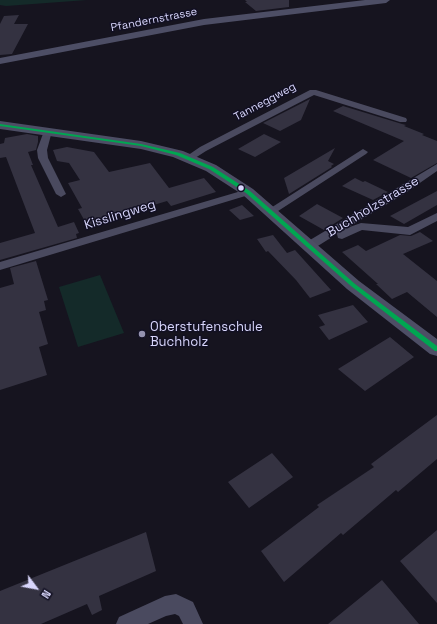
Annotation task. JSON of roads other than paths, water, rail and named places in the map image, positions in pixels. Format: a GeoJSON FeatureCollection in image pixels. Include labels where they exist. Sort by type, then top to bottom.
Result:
{"type":"FeatureCollection","features":[{"type":"Feature","properties":{"kind":"main road","name":"Pfandernstrasse"},"geometry":{"type":"LineString","coordinates":[[0,61],[204,22],[386,0]]}},
{"type":"Feature","properties":{"kind":"main road"},"geometry":{"type":"LineString","coordinates":[[0,125],[134,143],[189,158],[226,176],[271,211],[353,284],[437,348]]}},
{"type":"Feature","properties":{"kind":"street","name":"Tanneggweg"},"geometry":{"type":"LineString","coordinates":[[189,158],[224,138],[313,92],[403,120]]}},
{"type":"Feature","properties":{"kind":"street"},"geometry":{"type":"LineString","coordinates":[[48,131],[42,150],[43,158],[60,194]]}},
{"type":"Feature","properties":{"kind":"street"},"geometry":{"type":"LineString","coordinates":[[271,211],[363,152]]}},
{"type":"Feature","properties":{"kind":"street","name":"Buchholzstrasse"},"geometry":{"type":"LineString","coordinates":[[311,248],[437,167]]}},
{"type":"Feature","properties":{"kind":"street","name":"Kisslingweg"},"geometry":{"type":"LineString","coordinates":[[0,266],[248,192]]}},
{"type":"Feature","properties":{"kind":"street"},"geometry":{"type":"LineString","coordinates":[[311,248],[361,226],[410,231],[437,216]]}},
{"type":"Feature","properties":{"kind":"street"},"geometry":{"type":"LineString","coordinates":[[126,624],[165,606],[176,604],[186,609],[193,624]]}},
{"type":"Feature","properties":{"kind":"place","name":"Oberstufenschule Buchholz"},"geometry":{"type":"Point","coordinates":[142,334]}}]}
